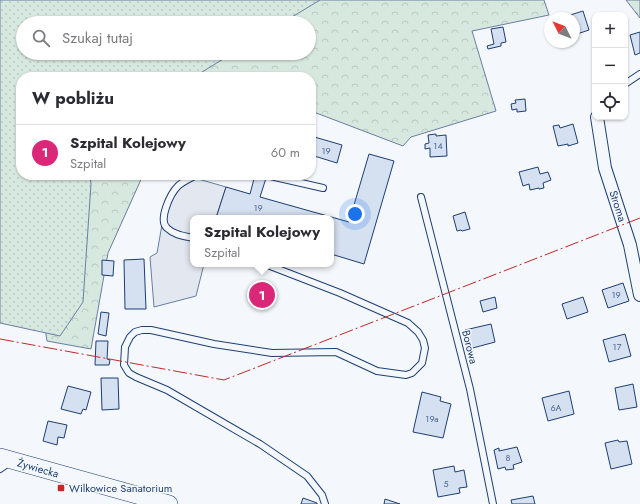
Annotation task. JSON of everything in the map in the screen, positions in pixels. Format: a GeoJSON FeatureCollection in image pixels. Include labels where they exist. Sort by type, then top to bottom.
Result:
{"type":"FeatureCollection","features":[{"type":"Feature","properties":{"kind":"main road","name":"Żywiecka"},"geometry":{"type":"LineString","coordinates":[[4,462],[169,504]]}},
{"type":"Feature","properties":{"kind":"street","name":"Stroma"},"geometry":{"type":"LineString","coordinates":[[597,120],[605,168],[630,245],[640,296]]}},
{"type":"Feature","properties":{"kind":"lane"},"geometry":{"type":"LineString","coordinates":[[628,82],[640,74]]}},
{"type":"Feature","properties":{"kind":"lane"},"geometry":{"type":"LineString","coordinates":[[188,180],[178,186],[169,200],[163,219],[166,228],[174,234],[190,237]]}},
{"type":"Feature","properties":{"kind":"lane"},"geometry":{"type":"LineString","coordinates":[[288,180],[323,188]]}},
{"type":"Feature","properties":{"kind":"lane","name":"Borowa"},"geometry":{"type":"LineString","coordinates":[[422,197],[470,389],[492,504]]}},
{"type":"Feature","properties":{"kind":"lane"},"geometry":{"type":"LineString","coordinates":[[273,267],[408,322],[418,332],[423,340],[425,348],[422,363],[412,373],[406,375],[377,371],[336,352],[272,353],[214,344],[151,330],[142,330],[135,332],[130,337],[125,347],[124,365],[129,372],[136,377],[168,390],[260,444],[307,476],[322,495],[325,504]]}},
{"type":"Feature","properties":{"kind":"green space"},"geometry":{"type":"Polygon","coordinates":[[[0,0],[544,0],[548,12],[544,12],[544,16],[472,31],[496,111],[411,137],[403,146],[316,113],[316,72],[16,72],[16,159],[0,0]]]}},
{"type":"Feature","properties":{"kind":"green space"},"geometry":{"type":"Polygon","coordinates":[[[0,0],[320,0],[294,16],[16,16],[16,60],[222,60],[202,72],[16,72],[16,180],[91,180],[91,184],[83,302],[60,336],[0,323],[0,0]]]}},
{"type":"Feature","properties":{"kind":"green space"},"geometry":{"type":"Polygon","coordinates":[[[626,0],[640,0],[640,18],[626,0]]]}},
{"type":"Feature","properties":{"kind":"green space"},"geometry":{"type":"Polygon","coordinates":[[[18,180],[141,180],[108,253],[91,349],[47,341],[42,309],[28,279],[18,180]]]}},
{"type":"Feature","properties":{"kind":"shaded area"},"geometry":{"type":"Polygon","coordinates":[[[184,180],[202,180],[226,187],[217,215],[190,215],[190,267],[203,267],[196,296],[154,307],[150,257],[157,253],[163,219],[178,186],[184,180]]]}},
{"type":"Feature","properties":{"kind":"building"},"geometry":{"type":"Polygon","coordinates":[[[583,11],[589,30],[580,33],[580,12],[583,11]]]}},
{"type":"Feature","properties":{"kind":"building"},"geometry":{"type":"Polygon","coordinates":[[[503,27],[506,42],[501,43],[501,46],[488,49],[487,46],[494,44],[491,29],[503,27]]]}},
{"type":"Feature","properties":{"kind":"building"},"geometry":{"type":"Polygon","coordinates":[[[640,32],[640,53],[635,55],[630,35],[640,32]]]}},
{"type":"Feature","properties":{"kind":"building"},"geometry":{"type":"Polygon","coordinates":[[[525,99],[526,111],[517,112],[517,109],[512,110],[511,104],[516,103],[515,100],[525,99]]]}},
{"type":"Feature","properties":{"kind":"building"},"geometry":{"type":"Polygon","coordinates":[[[573,124],[578,143],[568,146],[568,144],[558,146],[553,126],[559,125],[560,128],[573,124]]]}},
{"type":"Feature","properties":{"kind":"building"},"geometry":{"type":"Polygon","coordinates":[[[436,134],[436,136],[446,135],[447,156],[430,157],[430,148],[425,149],[425,144],[429,143],[428,135],[436,134]]]}},
{"type":"Feature","properties":{"kind":"building"},"geometry":{"type":"Polygon","coordinates":[[[316,137],[342,145],[337,163],[316,157],[316,137]]]}},
{"type":"Feature","properties":{"kind":"building"},"geometry":{"type":"Polygon","coordinates":[[[369,154],[394,161],[364,264],[334,255],[334,218],[349,222],[369,154]]]}},
{"type":"Feature","properties":{"kind":"building"},"geometry":{"type":"Polygon","coordinates":[[[538,167],[540,174],[548,172],[551,180],[543,183],[544,188],[530,190],[529,184],[523,186],[519,172],[538,167]]]}},
{"type":"Feature","properties":{"kind":"building"},"geometry":{"type":"Polygon","coordinates":[[[254,180],[265,180],[260,197],[324,215],[217,215],[226,187],[250,194],[254,180]]]}},
{"type":"Feature","properties":{"kind":"building"},"geometry":{"type":"Polygon","coordinates":[[[465,212],[470,229],[457,231],[453,216],[465,212]]]}},
{"type":"Feature","properties":{"kind":"building"},"geometry":{"type":"Polygon","coordinates":[[[144,259],[146,309],[125,309],[124,260],[144,259]]]}},
{"type":"Feature","properties":{"kind":"building"},"geometry":{"type":"Polygon","coordinates":[[[102,260],[114,261],[113,276],[102,275],[102,260]]]}},
{"type":"Feature","properties":{"kind":"building"},"geometry":{"type":"Polygon","coordinates":[[[623,283],[629,301],[608,308],[602,290],[623,283]]]}},
{"type":"Feature","properties":{"kind":"building"},"geometry":{"type":"Polygon","coordinates":[[[495,297],[497,308],[483,312],[480,301],[495,297]]]}},
{"type":"Feature","properties":{"kind":"building"},"geometry":{"type":"Polygon","coordinates":[[[583,297],[588,312],[567,319],[562,304],[583,297]]]}},
{"type":"Feature","properties":{"kind":"building"},"geometry":{"type":"Polygon","coordinates":[[[101,312],[109,313],[106,336],[98,334],[101,312]]]}},
{"type":"Feature","properties":{"kind":"building"},"geometry":{"type":"Polygon","coordinates":[[[491,324],[495,342],[469,349],[465,330],[491,324]]]}},
{"type":"Feature","properties":{"kind":"building"},"geometry":{"type":"Polygon","coordinates":[[[625,334],[631,356],[609,362],[603,340],[625,334]]]}},
{"type":"Feature","properties":{"kind":"building"},"geometry":{"type":"Polygon","coordinates":[[[96,341],[108,341],[107,359],[110,360],[109,365],[95,365],[96,341]]]}},
{"type":"Feature","properties":{"kind":"building"},"geometry":{"type":"Polygon","coordinates":[[[101,378],[118,378],[119,409],[102,410],[101,378]]]}},
{"type":"Feature","properties":{"kind":"building"},"geometry":{"type":"Polygon","coordinates":[[[633,384],[637,407],[619,410],[615,388],[633,384]]]}},
{"type":"Feature","properties":{"kind":"building"},"geometry":{"type":"Polygon","coordinates":[[[68,386],[91,392],[86,410],[83,409],[81,414],[61,409],[68,386]]]}},
{"type":"Feature","properties":{"kind":"building"},"geometry":{"type":"Polygon","coordinates":[[[569,391],[574,414],[548,421],[542,398],[569,391]]]}},
{"type":"Feature","properties":{"kind":"building"},"geometry":{"type":"Polygon","coordinates":[[[422,392],[441,397],[440,401],[451,404],[443,438],[413,432],[422,392]]]}},
{"type":"Feature","properties":{"kind":"building"},"geometry":{"type":"Polygon","coordinates":[[[48,421],[67,425],[64,438],[58,437],[57,445],[43,441],[48,421]]]}},
{"type":"Feature","properties":{"kind":"building"},"geometry":{"type":"Polygon","coordinates":[[[618,440],[619,442],[627,441],[632,464],[611,469],[605,443],[618,440]]]}},
{"type":"Feature","properties":{"kind":"building"},"geometry":{"type":"Polygon","coordinates":[[[517,447],[522,462],[513,465],[514,469],[506,470],[505,467],[498,469],[494,450],[499,448],[499,451],[517,447]]]}},
{"type":"Feature","properties":{"kind":"building"},"geometry":{"type":"Polygon","coordinates":[[[454,466],[455,472],[464,470],[467,487],[459,488],[460,493],[438,497],[433,470],[454,466]]]}},
{"type":"Feature","properties":{"kind":"building"},"geometry":{"type":"Polygon","coordinates":[[[533,496],[535,504],[512,504],[511,500],[533,496]]]}},
{"type":"Feature","properties":{"kind":"building"},"geometry":{"type":"Polygon","coordinates":[[[303,498],[317,503],[317,504],[301,504],[303,498]]]}},
{"type":"Feature","properties":{"kind":"building"},"geometry":{"type":"Polygon","coordinates":[[[385,499],[400,504],[384,504],[385,499]]]}},
{"type":"Feature","properties":{"kind":"power"},"geometry":{"type":"LineString","coordinates":[[0,339],[224,380],[640,218]]}},
{"type":"Feature","properties":{"kind":"place","name":"Szpital Kolejowy"},"geometry":{"type":"Point","coordinates":[262,295]}},
{"type":"Feature","properties":{"kind":"place","name":"Wilkowice Sanatorium"},"geometry":{"type":"Point","coordinates":[61,488]}}]}
